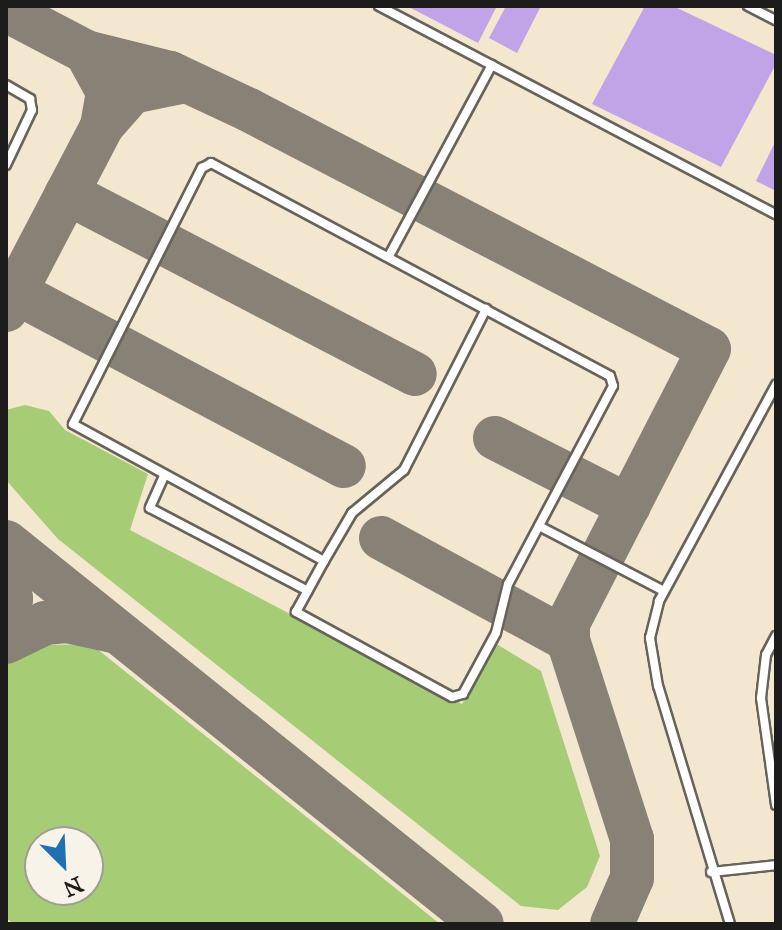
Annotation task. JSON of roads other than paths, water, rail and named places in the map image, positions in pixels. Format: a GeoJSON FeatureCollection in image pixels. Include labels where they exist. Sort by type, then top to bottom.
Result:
{"type":"FeatureCollection","features":[{"type":"Feature","properties":{"kind":"lane"},"geometry":{"type":"LineString","coordinates":[[379,6],[776,214]]}},
{"type":"Feature","properties":{"kind":"lane"},"geometry":{"type":"LineString","coordinates":[[748,6],[776,20]]}},
{"type":"Feature","properties":{"kind":"lane"},"geometry":{"type":"LineString","coordinates":[[389,256],[492,65]]}},
{"type":"Feature","properties":{"kind":"lane"},"geometry":{"type":"LineString","coordinates":[[6,85],[30,99],[32,110],[6,165]]}},
{"type":"Feature","properties":{"kind":"lane"},"geometry":{"type":"LineString","coordinates":[[324,561],[73,424],[202,168],[211,163],[389,256],[610,376],[613,386],[508,584],[496,633],[463,694],[452,697],[296,612],[352,513],[404,470],[486,309]]}},
{"type":"Feature","properties":{"kind":"lane"},"geometry":{"type":"LineString","coordinates":[[730,924],[711,872],[656,674],[650,638],[664,591],[776,385]]}},
{"type":"Feature","properties":{"kind":"lane"},"geometry":{"type":"LineString","coordinates":[[164,476],[150,508],[308,591]]}},
{"type":"Feature","properties":{"kind":"lane"},"geometry":{"type":"LineString","coordinates":[[539,526],[664,591]]}},
{"type":"Feature","properties":{"kind":"lane"},"geometry":{"type":"LineString","coordinates":[[776,636],[766,655],[761,698],[776,805]]}},
{"type":"Feature","properties":{"kind":"lane"},"geometry":{"type":"LineString","coordinates":[[711,872],[776,865]]}}]}
